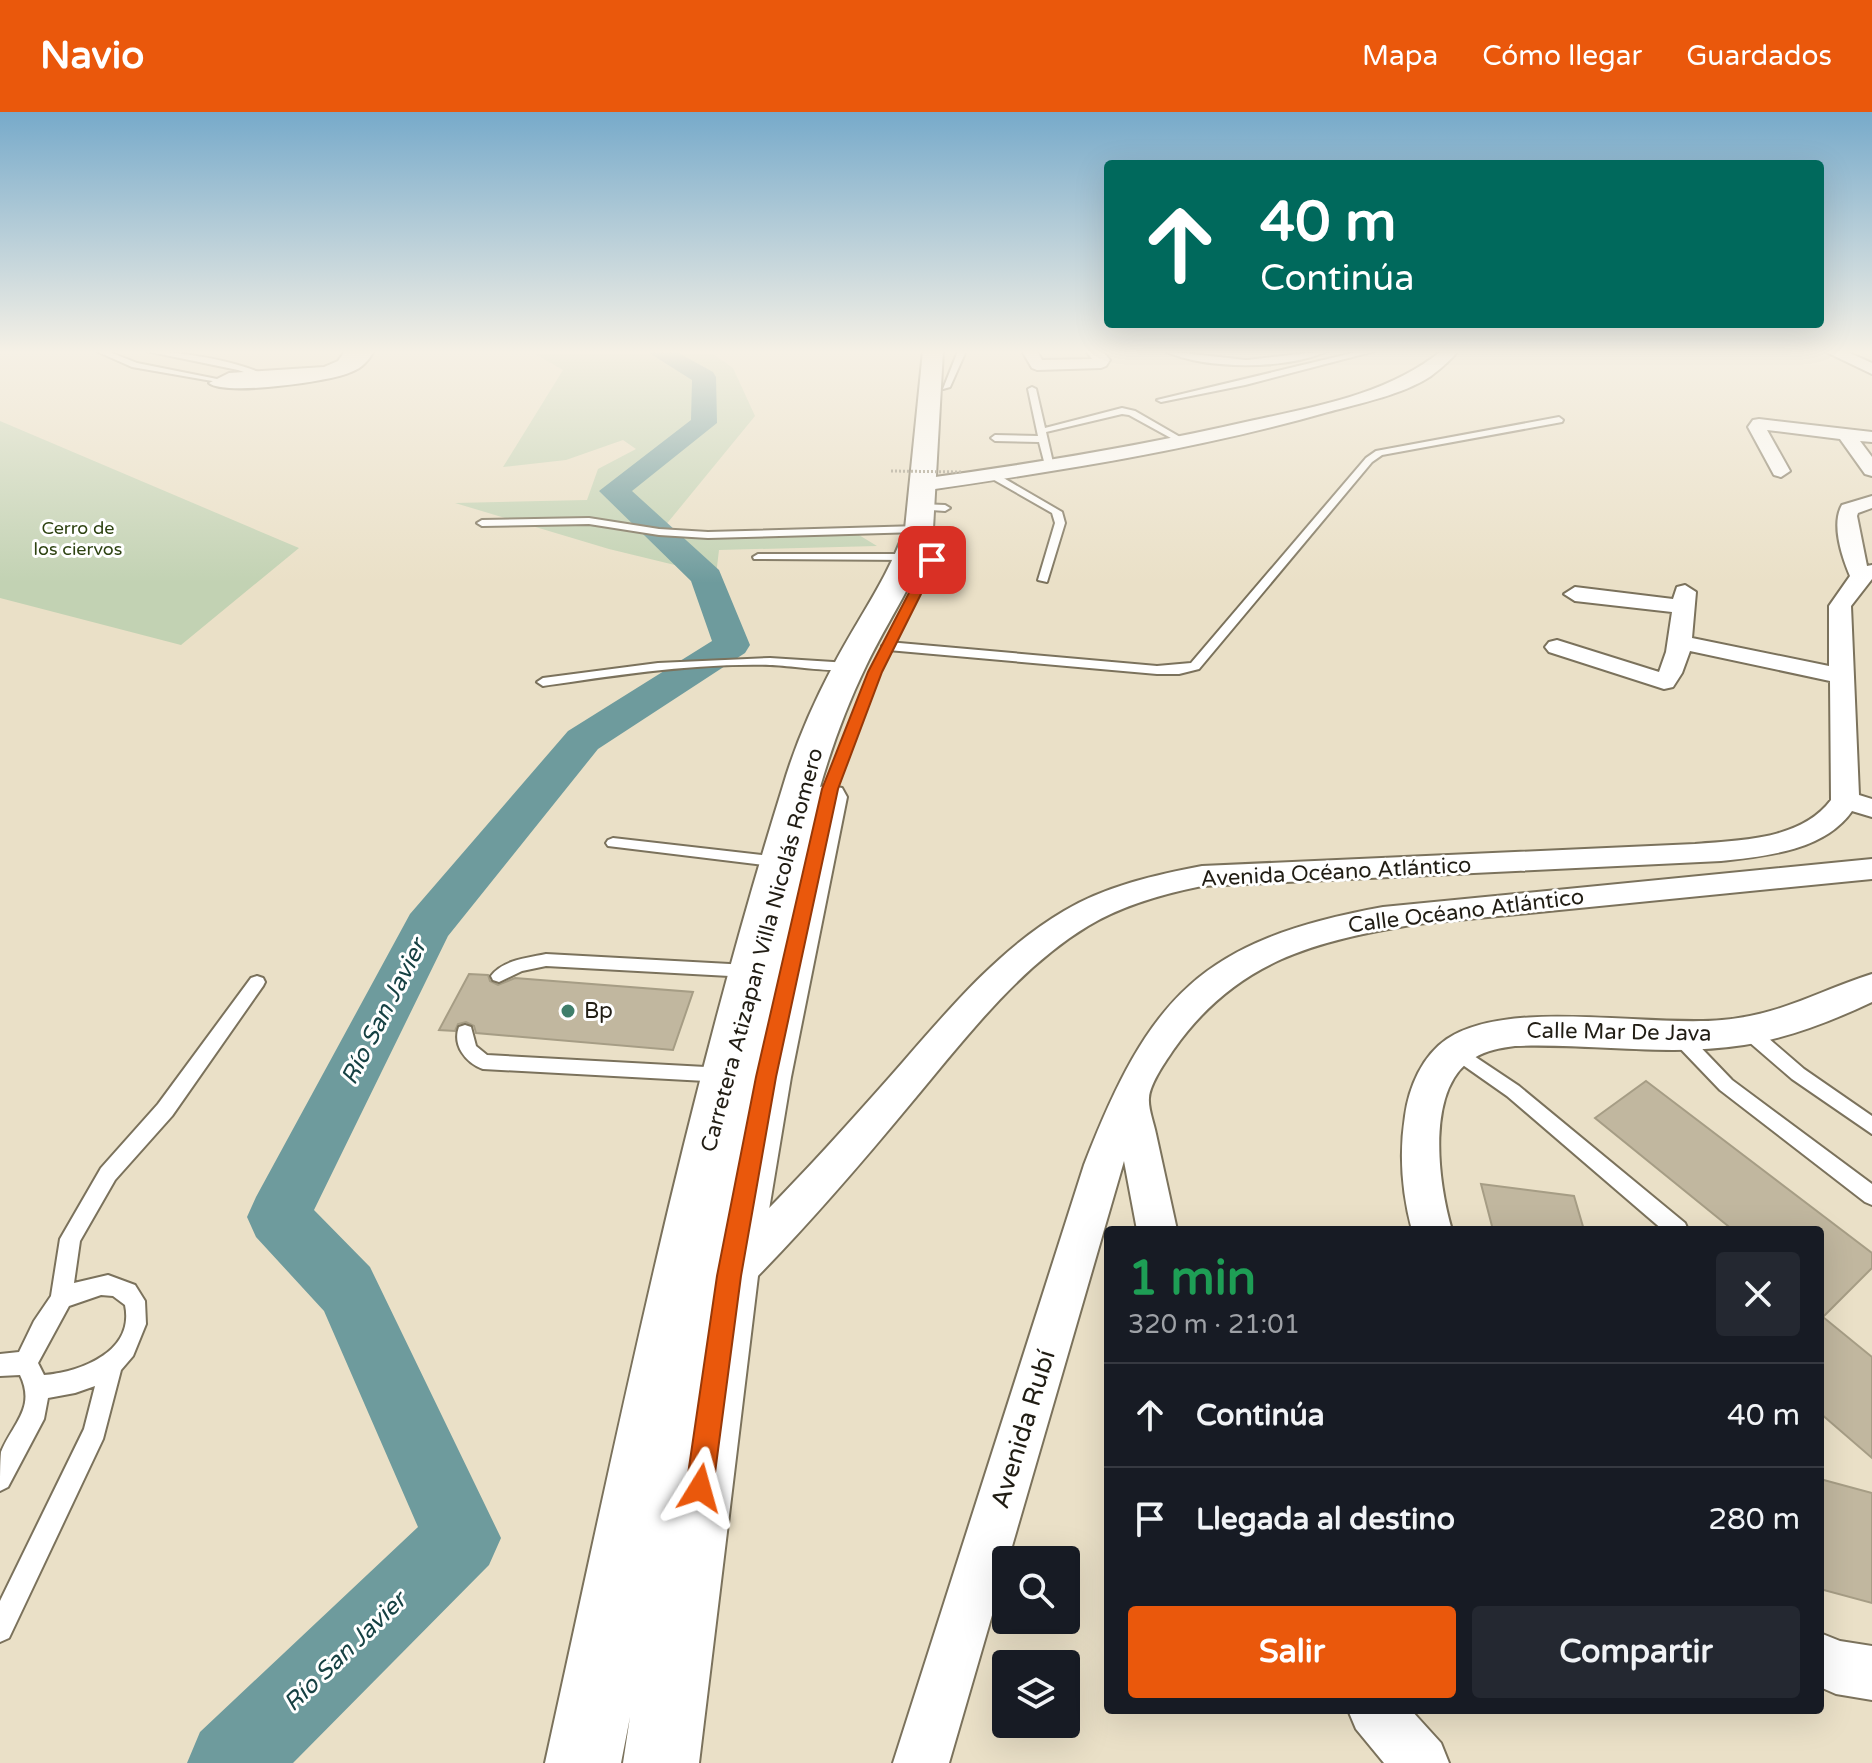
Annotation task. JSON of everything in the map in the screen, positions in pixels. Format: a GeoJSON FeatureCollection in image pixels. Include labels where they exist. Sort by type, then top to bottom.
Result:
{"type":"FeatureCollection","features":[{"type":"Feature","properties":{"kind":"main road","name":"Carretera Atizapan Villa Nicolás Romero"},"geometry":{"type":"LineString","coordinates":[[704,1279],[771,973],[850,731],[888,646],[932,560],[942,532],[926,501],[929,428]]}},
{"type":"Feature","properties":{"kind":"main road","name":"Carretera Atizapan Villa Nicolás Romero"},"geometry":{"type":"LineString","coordinates":[[771,973],[781,863],[817,741],[926,501],[938,428]]}},
{"type":"Feature","properties":{"kind":"main road"},"geometry":{"type":"LineString","coordinates":[[664,1747],[704,1279]]}},
{"type":"Feature","properties":{"kind":"main road"},"geometry":{"type":"LineString","coordinates":[[577,1757],[704,1279]]}},
{"type":"Feature","properties":{"kind":"street"},"geometry":{"type":"LineString","coordinates":[[926,501],[992,475],[1049,467],[1240,428]]}},
{"type":"Feature","properties":{"kind":"street"},"geometry":{"type":"LineString","coordinates":[[1758,428],[1781,471]]}},
{"type":"Feature","properties":{"kind":"street"},"geometry":{"type":"LineString","coordinates":[[1794,428],[1872,437]]}},
{"type":"Feature","properties":{"kind":"street"},"geometry":{"type":"LineString","coordinates":[[1846,434],[1872,470]]}},
{"type":"Feature","properties":{"kind":"street"},"geometry":{"type":"LineString","coordinates":[[1866,573],[1853,559],[1847,516],[1849,509],[1872,502]]}},
{"type":"Feature","properties":{"kind":"street","name":"Avenida Océano Atlántico"},"geometry":{"type":"LineString","coordinates":[[704,1279],[785,1221],[963,1019],[1021,959],[1063,926],[1115,899],[1159,884],[1260,872],[1523,864],[1737,849],[1818,829],[1836,814],[1858,804],[1840,676],[1840,606],[1866,573]]}},
{"type":"Feature","properties":{"kind":"street"},"geometry":{"type":"LineString","coordinates":[[1557,647],[1664,682],[1669,676],[1679,642],[1684,600],[1575,594]]}},
{"type":"Feature","properties":{"kind":"street"},"geometry":{"type":"LineString","coordinates":[[1679,642],[1840,676]]}},
{"type":"Feature","properties":{"kind":"street","name":"Calle Océano Atlántico"},"geometry":{"type":"LineString","coordinates":[[1130,1096],[1150,1056],[1180,1016],[1216,981],[1257,954],[1307,933],[1417,913],[1872,869]]}},
{"type":"Feature","properties":{"kind":"street","name":"Calle Mar De Java"},"geometry":{"type":"LineString","coordinates":[[1431,1226],[1421,1159],[1421,1120],[1429,1086],[1441,1065],[1456,1051],[1483,1038],[1515,1030],[1680,1037],[1747,1030],[1824,1011],[1872,987]]}},
{"type":"Feature","properties":{"kind":"street"},"geometry":{"type":"LineString","coordinates":[[1130,1096],[1156,1226]]}},
{"type":"Feature","properties":{"kind":"street","name":"Avenida Rubí"},"geometry":{"type":"LineString","coordinates":[[921,1763],[1091,1206],[1130,1096]]}},
{"type":"Feature","properties":{"kind":"street"},"geometry":{"type":"LineString","coordinates":[[1824,1661],[1836,1667],[1872,1673]]}},
{"type":"Feature","properties":{"kind":"street"},"geometry":{"type":"LineString","coordinates":[[1378,1714],[1421,1763]]}},
{"type":"Feature","properties":{"kind":"street"},"geometry":{"type":"LineString","coordinates":[[577,1757],[664,1747]]}},
{"type":"Feature","properties":{"kind":"lane"},"geometry":{"type":"LineString","coordinates":[[1040,428],[1049,467]]}},
{"type":"Feature","properties":{"kind":"lane"},"geometry":{"type":"LineString","coordinates":[[995,438],[1042,435],[1065,428]]}},
{"type":"Feature","properties":{"kind":"lane"},"geometry":{"type":"LineString","coordinates":[[1159,428],[1183,441]]}},
{"type":"Feature","properties":{"kind":"lane"},"geometry":{"type":"LineString","coordinates":[[888,646],[1157,670],[1195,666],[1369,460],[1379,453],[1515,428]]}},
{"type":"Feature","properties":{"kind":"lane"},"geometry":{"type":"LineString","coordinates":[[992,475],[1057,512],[1060,523],[1043,580]]}},
{"type":"Feature","properties":{"kind":"lane"},"geometry":{"type":"LineString","coordinates":[[482,523],[589,521],[659,532],[708,535],[926,501]]}},
{"type":"Feature","properties":{"kind":"lane"},"geometry":{"type":"LineString","coordinates":[[758,557],[926,501]]}},
{"type":"Feature","properties":{"kind":"lane"},"geometry":{"type":"LineString","coordinates":[[543,682],[709,660],[801,661],[849,667]]}},
{"type":"Feature","properties":{"kind":"lane"},"geometry":{"type":"LineString","coordinates":[[613,843],[781,863]]}},
{"type":"Feature","properties":{"kind":"lane"},"geometry":{"type":"LineString","coordinates":[[499,976],[518,966],[546,960],[771,973]]}},
{"type":"Feature","properties":{"kind":"lane"},"geometry":{"type":"LineString","coordinates":[[26,1363],[61,1299],[70,1239],[108,1174],[165,1110],[257,982]]}},
{"type":"Feature","properties":{"kind":"lane"},"geometry":{"type":"LineString","coordinates":[[1747,1030],[1798,1074],[1872,1126]]}},
{"type":"Feature","properties":{"kind":"lane"},"geometry":{"type":"LineString","coordinates":[[465,1032],[468,1049],[483,1062],[746,1076]]}},
{"type":"Feature","properties":{"kind":"lane"},"geometry":{"type":"LineString","coordinates":[[1680,1037],[1726,1085],[1872,1196]]}},
{"type":"Feature","properties":{"kind":"lane"},"geometry":{"type":"LineString","coordinates":[[1456,1051],[1513,1091],[1673,1226]]}},
{"type":"Feature","properties":{"kind":"lane"},"geometry":{"type":"LineString","coordinates":[[38,1387],[76,1382],[111,1364],[130,1341],[138,1322],[137,1309],[130,1296],[115,1286],[88,1287],[61,1299]]}},
{"type":"Feature","properties":{"kind":"lane"},"geometry":{"type":"LineString","coordinates":[[0,1365],[26,1363]]}},
{"type":"Feature","properties":{"kind":"lane"},"geometry":{"type":"LineString","coordinates":[[0,1479],[36,1411],[38,1387],[26,1363]]}},
{"type":"Feature","properties":{"kind":"lane"},"geometry":{"type":"LineString","coordinates":[[0,1629],[95,1431],[111,1364]]}},
{"type":"Feature","properties":{"kind":"green space","name":"Cerro de los ciervos"},"geometry":{"type":"Polygon","coordinates":[[[0,428],[17,428],[299,548],[181,645],[0,598],[0,428]]]}},
{"type":"Feature","properties":{"kind":"green space"},"geometry":{"type":"Polygon","coordinates":[[[527,428],[745,428],[660,532],[849,529],[877,546],[719,550],[716,575],[609,549],[455,503],[587,500],[598,469],[636,449],[623,440],[566,460],[503,467],[527,428]]]}},
{"type":"Feature","properties":{"kind":"building","name":"Bp"},"geometry":{"type":"Polygon","coordinates":[[[469,974],[488,975],[490,981],[498,985],[515,978],[693,992],[673,1050],[476,1033],[474,1026],[466,1022],[458,1024],[455,1031],[439,1030],[469,974]]]}},
{"type":"Feature","properties":{"kind":"building"},"geometry":{"type":"Polygon","coordinates":[[[1646,1081],[1872,1253],[1872,1268],[1824,1316],[1824,1226],[1728,1226],[1595,1118],[1646,1081]]]}},
{"type":"Feature","properties":{"kind":"building"},"geometry":{"type":"Polygon","coordinates":[[[1481,1184],[1574,1196],[1583,1226],[1492,1226],[1481,1184]]]}},
{"type":"Feature","properties":{"kind":"building"},"geometry":{"type":"Polygon","coordinates":[[[1824,1318],[1872,1357],[1872,1458],[1824,1416],[1824,1318]]]}},
{"type":"Feature","properties":{"kind":"building"},"geometry":{"type":"Polygon","coordinates":[[[1824,1480],[1872,1493],[1872,1603],[1824,1590],[1824,1480]]]}},
{"type":"Feature","properties":{"kind":"waterway","name":"Río San Javier"},"geometry":{"type":"LineString","coordinates":[[231,1763],[462,1538],[347,1289],[278,1217],[428,927],[583,740],[732,645],[707,577],[614,491],[697,428]]}},
{"type":"Feature","properties":{"kind":"place","name":"Bp"},"geometry":{"type":"Point","coordinates":[568,1011]}},
{"type":"Feature","properties":{"kind":"route"},"geometry":{"type":"LineString","coordinates":[[700,1488],[729,1276],[766,1077],[830,789],[875,672],[932,560]]}}]}
